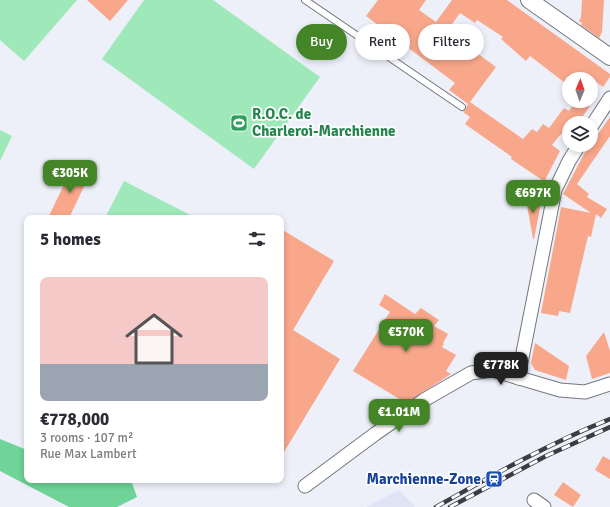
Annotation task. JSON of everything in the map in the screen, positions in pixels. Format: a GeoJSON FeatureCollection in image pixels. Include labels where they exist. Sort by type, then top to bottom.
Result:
{"type":"FeatureCollection","features":[{"type":"Feature","properties":{"kind":"street"},"geometry":{"type":"LineString","coordinates":[[529,0],[610,58]]}},
{"type":"Feature","properties":{"kind":"street"},"geometry":{"type":"LineString","coordinates":[[598,116],[610,98]]}},
{"type":"Feature","properties":{"kind":"street"},"geometry":{"type":"LineString","coordinates":[[518,378],[555,190],[575,152]]}},
{"type":"Feature","properties":{"kind":"street"},"geometry":{"type":"LineString","coordinates":[[305,486],[424,400],[471,373],[492,370],[560,390],[586,392],[610,384]]}},
{"type":"Feature","properties":{"kind":"lane"},"geometry":{"type":"LineString","coordinates":[[306,0],[462,107]]}},
{"type":"Feature","properties":{"kind":"shaded area"},"geometry":{"type":"Polygon","coordinates":[[[399,490],[415,507],[366,507],[399,490]]]}},
{"type":"Feature","properties":{"kind":"green space"},"geometry":{"type":"Polygon","coordinates":[[[0,0],[77,0],[24,61],[0,40],[0,0]]]}},
{"type":"Feature","properties":{"kind":"green space","name":"R.O.C. de Charleroi-Marchienne"},"geometry":{"type":"Polygon","coordinates":[[[144,0],[213,0],[320,77],[254,169],[102,59],[144,0]]]}},
{"type":"Feature","properties":{"kind":"green space"},"geometry":{"type":"Polygon","coordinates":[[[0,130],[12,136],[0,161],[0,130]]]}},
{"type":"Feature","properties":{"kind":"green space"},"geometry":{"type":"Polygon","coordinates":[[[124,181],[190,215],[107,215],[124,181]]]}},
{"type":"Feature","properties":{"kind":"green space"},"geometry":{"type":"Polygon","coordinates":[[[0,439],[24,449],[24,483],[132,483],[137,497],[117,507],[69,507],[0,471],[0,439]]]}},
{"type":"Feature","properties":{"kind":"building"},"geometry":{"type":"Polygon","coordinates":[[[87,0],[128,0],[110,21],[87,0]]]}},
{"type":"Feature","properties":{"kind":"building"},"geometry":{"type":"Polygon","coordinates":[[[378,0],[426,0],[419,10],[436,22],[452,0],[507,0],[610,74],[610,77],[603,87],[598,83],[598,72],[562,72],[562,81],[530,56],[526,61],[501,39],[503,37],[484,24],[477,20],[475,23],[460,13],[452,24],[418,24],[418,55],[410,49],[410,24],[377,24],[366,16],[378,0]]]}},
{"type":"Feature","properties":{"kind":"building"},"geometry":{"type":"Polygon","coordinates":[[[582,0],[604,0],[602,32],[599,38],[581,25],[582,23],[579,21],[581,17],[582,0]]]}},
{"type":"Feature","properties":{"kind":"building"},"geometry":{"type":"Polygon","coordinates":[[[484,58],[496,67],[470,102],[523,139],[532,129],[537,132],[543,124],[549,128],[564,108],[569,111],[571,108],[589,108],[583,116],[562,116],[562,134],[552,145],[560,151],[545,182],[511,159],[512,157],[465,124],[470,117],[463,112],[468,104],[449,90],[455,83],[424,60],[484,60],[484,58]]]}},
{"type":"Feature","properties":{"kind":"building"},"geometry":{"type":"Polygon","coordinates":[[[610,117],[610,136],[577,184],[589,194],[587,197],[607,209],[601,218],[596,214],[591,237],[588,236],[570,313],[559,311],[558,316],[541,313],[561,207],[591,213],[563,194],[585,152],[598,152],[598,134],[610,117]]]}},
{"type":"Feature","properties":{"kind":"building"},"geometry":{"type":"Polygon","coordinates":[[[73,166],[90,174],[70,215],[49,215],[73,166]]]}},
{"type":"Feature","properties":{"kind":"building"},"geometry":{"type":"Polygon","coordinates":[[[526,199],[541,203],[534,239],[533,239],[526,199]]]}},
{"type":"Feature","properties":{"kind":"building"},"geometry":{"type":"Polygon","coordinates":[[[284,231],[334,261],[293,330],[340,359],[284,452],[284,231]]]}},
{"type":"Feature","properties":{"kind":"building"},"geometry":{"type":"Polygon","coordinates":[[[385,294],[415,314],[421,308],[439,320],[434,326],[448,334],[442,347],[456,355],[446,371],[451,374],[406,403],[353,371],[390,312],[379,305],[385,294]]]}},
{"type":"Feature","properties":{"kind":"building"},"geometry":{"type":"Polygon","coordinates":[[[604,332],[610,351],[610,373],[592,379],[586,356],[604,332]]]}},
{"type":"Feature","properties":{"kind":"building"},"geometry":{"type":"Polygon","coordinates":[[[535,343],[569,366],[566,380],[535,370],[531,363],[535,343]]]}},
{"type":"Feature","properties":{"kind":"building"},"geometry":{"type":"Polygon","coordinates":[[[603,456],[610,460],[610,479],[595,470],[603,456]]]}},
{"type":"Feature","properties":{"kind":"building"},"geometry":{"type":"Polygon","coordinates":[[[563,482],[581,495],[573,507],[554,495],[563,482]]]}},
{"type":"Feature","properties":{"kind":"railway"},"geometry":{"type":"LineString","coordinates":[[436,507],[500,471],[588,428],[610,419]]}},
{"type":"Feature","properties":{"kind":"railway"},"geometry":{"type":"LineString","coordinates":[[450,507],[546,456],[610,427]]}},
{"type":"Feature","properties":{"kind":"place","name":"R.O.C. de Charleroi-Marchienne"},"geometry":{"type":"Point","coordinates":[239,123]}},
{"type":"Feature","properties":{"kind":"place","name":"Marchienne-Zone"},"geometry":{"type":"Point","coordinates":[494,479]}}]}
